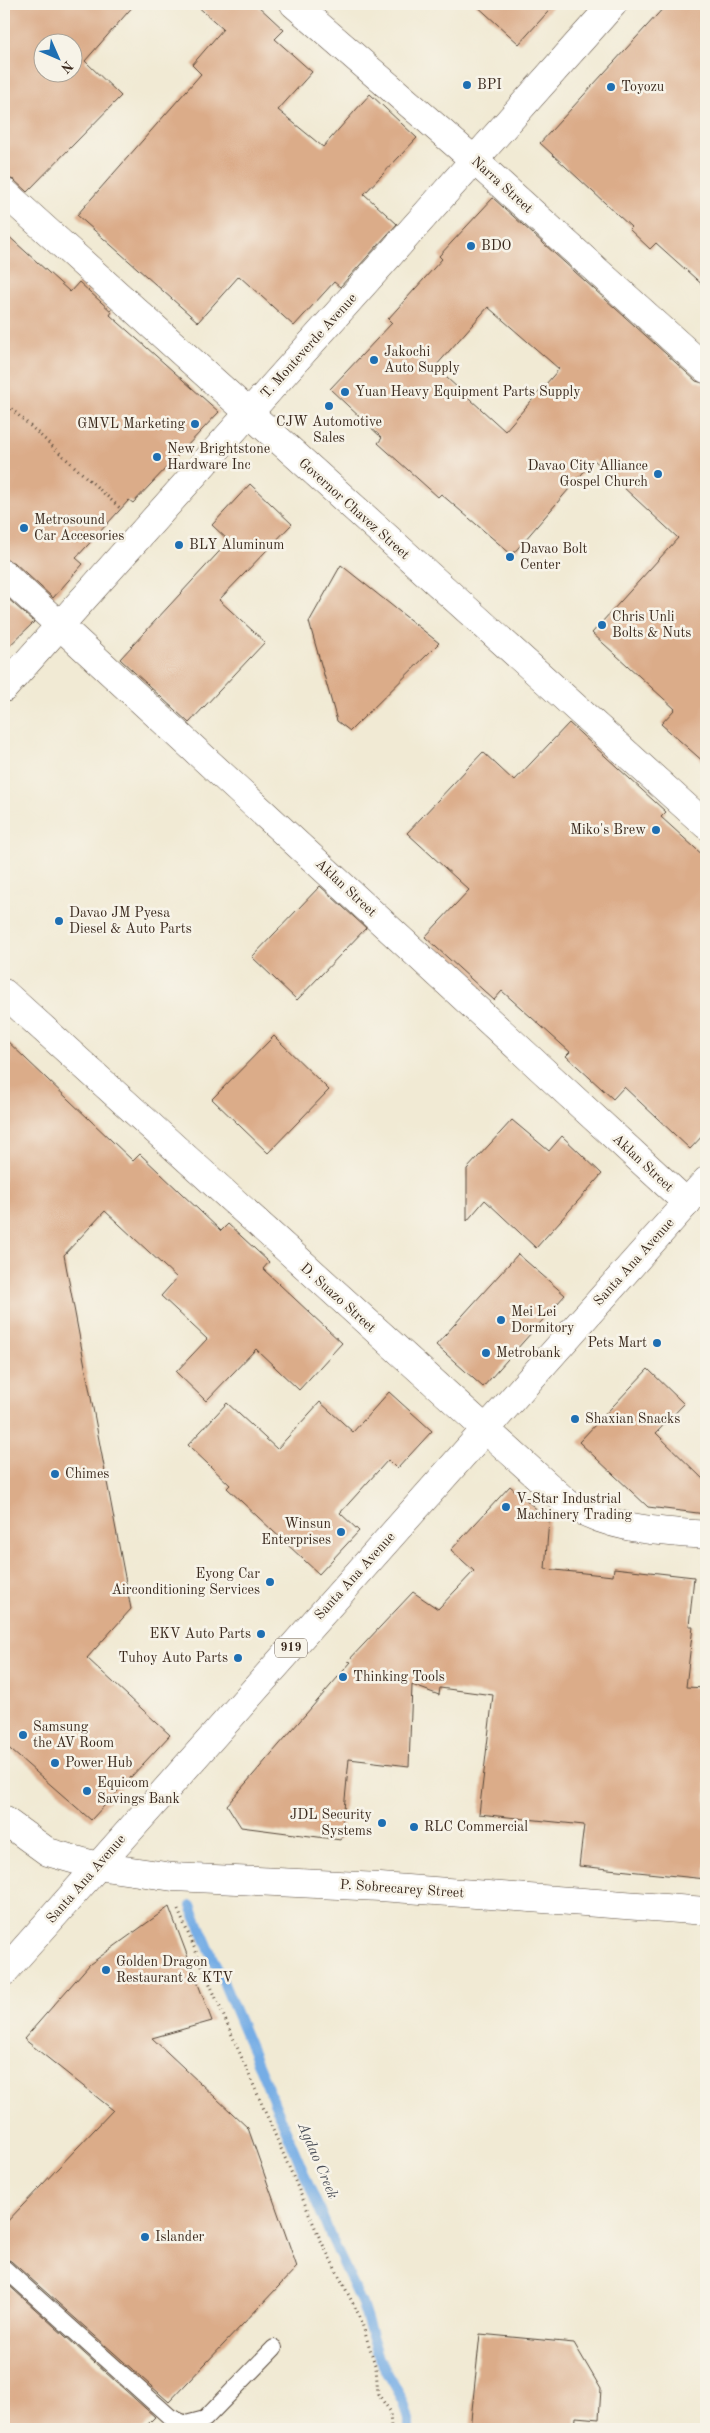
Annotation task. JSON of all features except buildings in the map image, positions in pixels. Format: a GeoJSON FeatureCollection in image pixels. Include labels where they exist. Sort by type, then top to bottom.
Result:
{"type":"FeatureCollection","features":[{"type":"Feature","properties":{"kind":"street","name":"Narra Street"},"geometry":{"type":"LineString","coordinates":[[294,4],[474,160],[706,369]]}},
{"type":"Feature","properties":{"kind":"street","name":"T. Monteverde Avenue"},"geometry":{"type":"LineString","coordinates":[[4,688],[613,4]]}},
{"type":"Feature","properties":{"kind":"street","name":"Governor Chavez Street"},"geometry":{"type":"LineString","coordinates":[[4,192],[706,825]]}},
{"type":"Feature","properties":{"kind":"street","name":"Aklan Street"},"geometry":{"type":"LineString","coordinates":[[4,574],[687,1203]]}},
{"type":"Feature","properties":{"kind":"street","name":"D. Suazo Street"},"geometry":{"type":"LineString","coordinates":[[4,993],[547,1488],[589,1516],[634,1529],[706,1536]]}},
{"type":"Feature","properties":{"kind":"street","name":"Santa Ana Avenue"},"geometry":{"type":"LineString","coordinates":[[4,1972],[706,1181]]}},
{"type":"Feature","properties":{"kind":"street","name":"P. Sobrecarey Street"},"geometry":{"type":"LineString","coordinates":[[4,1820],[48,1852],[98,1866],[173,1877],[380,1886],[706,1911]]}},
{"type":"Feature","properties":{"kind":"lane"},"geometry":{"type":"LineString","coordinates":[[4,2268],[170,2417],[186,2424],[205,2419],[274,2348]]}},
{"type":"Feature","properties":{"kind":"path"},"geometry":{"type":"LineString","coordinates":[[4,402],[144,530]]}},
{"type":"Feature","properties":{"kind":"path"},"geometry":{"type":"LineString","coordinates":[[173,1877],[179,1914],[320,2239],[360,2317],[376,2368],[378,2394],[390,2411],[391,2429]]}},
{"type":"Feature","properties":{"kind":"waterway","name":"Agdao Creek"},"geometry":{"type":"LineString","coordinates":[[191,1906],[331,2237],[362,2304],[379,2358],[404,2402],[409,2420],[409,2429]]}},
{"type":"Feature","properties":{"kind":"place","name":"BPI"},"geometry":{"type":"Point","coordinates":[467,85]}},
{"type":"Feature","properties":{"kind":"place","name":"Toyozu"},"geometry":{"type":"Point","coordinates":[611,87]}},
{"type":"Feature","properties":{"kind":"place","name":"BDO"},"geometry":{"type":"Point","coordinates":[471,246]}},
{"type":"Feature","properties":{"kind":"place","name":"Jakochi Auto Supply"},"geometry":{"type":"Point","coordinates":[374,360]}},
{"type":"Feature","properties":{"kind":"place","name":"Yuan Heavy Equipment Parts Supply"},"geometry":{"type":"Point","coordinates":[345,392]}},
{"type":"Feature","properties":{"kind":"place","name":"CJW Automotive Sales"},"geometry":{"type":"Point","coordinates":[329,406]}},
{"type":"Feature","properties":{"kind":"place","name":"GMVL Marketing"},"geometry":{"type":"Point","coordinates":[195,424]}},
{"type":"Feature","properties":{"kind":"place","name":"New Brightstone Hardware Inc"},"geometry":{"type":"Point","coordinates":[157,457]}},
{"type":"Feature","properties":{"kind":"place","name":"Davao City Alliance Gospel Church"},"geometry":{"type":"Point","coordinates":[658,474]}},
{"type":"Feature","properties":{"kind":"place","name":"Metrosound Car Accesories"},"geometry":{"type":"Point","coordinates":[24,528]}},
{"type":"Feature","properties":{"kind":"place","name":"BLY Aluminum"},"geometry":{"type":"Point","coordinates":[179,545]}},
{"type":"Feature","properties":{"kind":"place","name":"Davao Bolt Center"},"geometry":{"type":"Point","coordinates":[510,557]}},
{"type":"Feature","properties":{"kind":"place","name":"Chris Unli Bolts & Nuts"},"geometry":{"type":"Point","coordinates":[602,625]}},
{"type":"Feature","properties":{"kind":"place","name":"Miko's Brew"},"geometry":{"type":"Point","coordinates":[656,830]}},
{"type":"Feature","properties":{"kind":"place","name":"Davao JM Pyesa Diesel & Auto Parts"},"geometry":{"type":"Point","coordinates":[59,921]}},
{"type":"Feature","properties":{"kind":"place","name":"Mei Lei Dormitory"},"geometry":{"type":"Point","coordinates":[501,1320]}},
{"type":"Feature","properties":{"kind":"place","name":"Pets Mart"},"geometry":{"type":"Point","coordinates":[657,1343]}},
{"type":"Feature","properties":{"kind":"place","name":"Metrobank"},"geometry":{"type":"Point","coordinates":[486,1353]}},
{"type":"Feature","properties":{"kind":"place","name":"Shaxian Snacks"},"geometry":{"type":"Point","coordinates":[575,1419]}},
{"type":"Feature","properties":{"kind":"place","name":"Chimes"},"geometry":{"type":"Point","coordinates":[55,1474]}},
{"type":"Feature","properties":{"kind":"place","name":"V-Star Industrial Machinery Trading"},"geometry":{"type":"Point","coordinates":[506,1507]}},
{"type":"Feature","properties":{"kind":"place","name":"Winsun Enterprises"},"geometry":{"type":"Point","coordinates":[341,1532]}},
{"type":"Feature","properties":{"kind":"place","name":"Eyong Car Airconditioning Services"},"geometry":{"type":"Point","coordinates":[270,1582]}},
{"type":"Feature","properties":{"kind":"place","name":"EKV Auto Parts"},"geometry":{"type":"Point","coordinates":[261,1634]}},
{"type":"Feature","properties":{"kind":"place","name":"Tuhoy Auto Parts"},"geometry":{"type":"Point","coordinates":[238,1658]}},
{"type":"Feature","properties":{"kind":"place","name":"Thinking Tools"},"geometry":{"type":"Point","coordinates":[343,1677]}},
{"type":"Feature","properties":{"kind":"place","name":"Samsung the AV Room"},"geometry":{"type":"Point","coordinates":[23,1735]}},
{"type":"Feature","properties":{"kind":"place","name":"Power Hub"},"geometry":{"type":"Point","coordinates":[55,1763]}},
{"type":"Feature","properties":{"kind":"place","name":"Equicom Savings Bank"},"geometry":{"type":"Point","coordinates":[87,1791]}},
{"type":"Feature","properties":{"kind":"place","name":"JDL Security Systems"},"geometry":{"type":"Point","coordinates":[382,1823]}},
{"type":"Feature","properties":{"kind":"place","name":"RLC Commercial"},"geometry":{"type":"Point","coordinates":[414,1827]}},
{"type":"Feature","properties":{"kind":"place","name":"Golden Dragon Restaurant & KTV"},"geometry":{"type":"Point","coordinates":[106,1970]}},
{"type":"Feature","properties":{"kind":"place","name":"Islander"},"geometry":{"type":"Point","coordinates":[145,2237]}}]}
